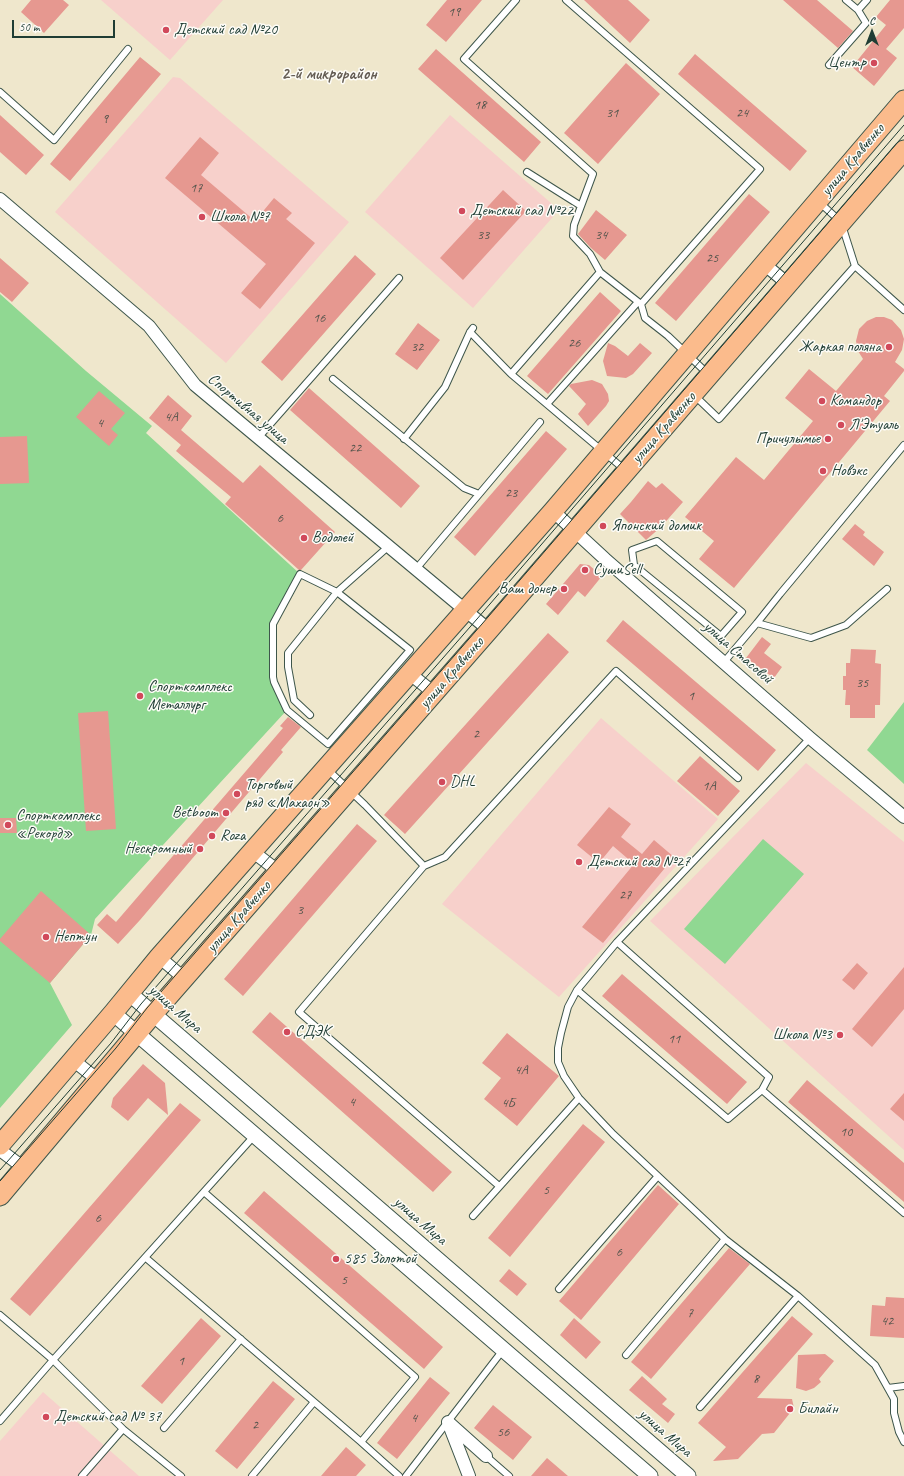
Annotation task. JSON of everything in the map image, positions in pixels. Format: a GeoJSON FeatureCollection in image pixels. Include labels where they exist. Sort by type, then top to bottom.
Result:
{"type":"FeatureCollection","features":[{"type":"Feature","properties":{"kind":"main road","name":"улица Кравченко"},"geometry":{"type":"LineString","coordinates":[[0,1145],[114,1013],[128,993],[159,957],[604,452],[904,100]]}},
{"type":"Feature","properties":{"kind":"main road","name":"улица Кравченко"},"geometry":{"type":"LineString","coordinates":[[0,1196],[184,978],[489,630],[904,150]]}},
{"type":"Feature","properties":{"kind":"street","name":"Спортивная улица"},"geometry":{"type":"LineString","coordinates":[[0,199],[149,326],[194,385],[489,630]]}},
{"type":"Feature","properties":{"kind":"street"},"geometry":{"type":"LineString","coordinates":[[764,264],[788,284]]}},
{"type":"Feature","properties":{"kind":"street","name":"улица Стасовой"},"geometry":{"type":"LineString","coordinates":[[553,510],[574,531],[810,738],[904,817]]}},
{"type":"Feature","properties":{"kind":"street"},"geometry":{"type":"LineString","coordinates":[[409,673],[434,693]]}},
{"type":"Feature","properties":{"kind":"street"},"geometry":{"type":"LineString","coordinates":[[252,851],[278,871]]}},
{"type":"Feature","properties":{"kind":"street"},"geometry":{"type":"LineString","coordinates":[[159,957],[184,978]]}},
{"type":"Feature","properties":{"kind":"street","name":"улица Мира"},"geometry":{"type":"LineString","coordinates":[[128,993],[686,1475]]}},
{"type":"Feature","properties":{"kind":"street"},"geometry":{"type":"LineString","coordinates":[[114,1013],[650,1476]]}},
{"type":"Feature","properties":{"kind":"street"},"geometry":{"type":"LineString","coordinates":[[73,1060],[98,1080]]}},
{"type":"Feature","properties":{"kind":"street"},"geometry":{"type":"LineString","coordinates":[[0,1150],[24,1168]]}},
{"type":"Feature","properties":{"kind":"street"},"geometry":{"type":"LineString","coordinates":[[448,1422],[486,1456]]}},
{"type":"Feature","properties":{"kind":"street"},"geometry":{"type":"LineString","coordinates":[[448,1422],[469,1476]]}},
{"type":"Feature","properties":{"kind":"lane"},"geometry":{"type":"LineString","coordinates":[[516,0],[464,59],[593,174],[574,225],[573,236],[590,254],[600,272],[640,303],[645,318],[668,336],[686,355],[709,375]]}},
{"type":"Feature","properties":{"kind":"lane"},"geometry":{"type":"LineString","coordinates":[[547,404],[760,169],[566,0]]}},
{"type":"Feature","properties":{"kind":"lane"},"geometry":{"type":"LineString","coordinates":[[829,65],[866,23],[858,10],[846,0]]}},
{"type":"Feature","properties":{"kind":"lane"},"geometry":{"type":"LineString","coordinates":[[858,10],[867,0]]}},
{"type":"Feature","properties":{"kind":"lane"},"geometry":{"type":"LineString","coordinates":[[0,92],[54,140],[128,49]]}},
{"type":"Feature","properties":{"kind":"lane"},"geometry":{"type":"LineString","coordinates":[[527,172],[581,206]]}},
{"type":"Feature","properties":{"kind":"lane"},"geometry":{"type":"LineString","coordinates":[[818,201],[841,222],[855,266],[904,310]]}},
{"type":"Feature","properties":{"kind":"lane"},"geometry":{"type":"LineString","coordinates":[[693,394],[719,419],[855,266]]}},
{"type":"Feature","properties":{"kind":"lane"},"geometry":{"type":"LineString","coordinates":[[511,374],[600,272]]}},
{"type":"Feature","properties":{"kind":"lane"},"geometry":{"type":"LineString","coordinates":[[258,438],[399,278]]}},
{"type":"Feature","properties":{"kind":"lane"},"geometry":{"type":"LineString","coordinates":[[404,439],[445,387],[472,330],[511,374],[626,471]]}},
{"type":"Feature","properties":{"kind":"lane"},"geometry":{"type":"LineString","coordinates":[[333,379],[464,488],[479,494]]}},
{"type":"Feature","properties":{"kind":"lane"},"geometry":{"type":"LineString","coordinates":[[416,569],[540,422]]}},
{"type":"Feature","properties":{"kind":"lane"},"geometry":{"type":"LineString","coordinates":[[724,662],[904,445]]}},
{"type":"Feature","properties":{"kind":"lane"},"geometry":{"type":"LineString","coordinates":[[657,541],[742,612],[721,636],[634,565],[632,550],[657,541]]}},
{"type":"Feature","properties":{"kind":"lane"},"geometry":{"type":"LineString","coordinates":[[310,715],[294,700],[288,667],[288,653],[337,592],[388,546]]}},
{"type":"Feature","properties":{"kind":"lane"},"geometry":{"type":"LineString","coordinates":[[300,574],[337,592],[410,650],[328,744],[287,710],[274,682],[273,624],[300,574]]}},
{"type":"Feature","properties":{"kind":"lane"},"geometry":{"type":"LineString","coordinates":[[757,623],[811,638],[846,625],[887,589]]}},
{"type":"Feature","properties":{"kind":"lane"},"geometry":{"type":"LineString","coordinates":[[499,1186],[299,1012],[424,866],[445,857],[616,671],[738,778]]}},
{"type":"Feature","properties":{"kind":"lane"},"geometry":{"type":"LineString","coordinates":[[810,738],[617,942],[577,990],[568,1007],[561,1033],[558,1048],[558,1062],[564,1076],[579,1098],[613,1134],[725,1239],[798,1296],[875,1364],[894,1399],[894,1413],[899,1432],[904,1442]]}},
{"type":"Feature","properties":{"kind":"lane"},"geometry":{"type":"LineString","coordinates":[[326,767],[424,866]]}},
{"type":"Feature","properties":{"kind":"lane"},"geometry":{"type":"LineString","coordinates":[[577,990],[728,1119],[762,1090],[769,1077],[617,942]]}},
{"type":"Feature","properties":{"kind":"lane"},"geometry":{"type":"LineString","coordinates":[[762,1090],[904,1213]]}},
{"type":"Feature","properties":{"kind":"lane"},"geometry":{"type":"LineString","coordinates":[[473,1216],[579,1098]]}},
{"type":"Feature","properties":{"kind":"lane"},"geometry":{"type":"LineString","coordinates":[[0,1422],[53,1360],[255,1135]]}},
{"type":"Feature","properties":{"kind":"lane"},"geometry":{"type":"LineString","coordinates":[[559,1290],[658,1176]]}},
{"type":"Feature","properties":{"kind":"lane"},"geometry":{"type":"LineString","coordinates":[[204,1192],[415,1377],[361,1442]]}},
{"type":"Feature","properties":{"kind":"lane"},"geometry":{"type":"LineString","coordinates":[[626,1355],[725,1239]]}},
{"type":"Feature","properties":{"kind":"lane"},"geometry":{"type":"LineString","coordinates":[[146,1258],[399,1476]]}},
{"type":"Feature","properties":{"kind":"lane"},"geometry":{"type":"LineString","coordinates":[[700,1408],[798,1296]]}},
{"type":"Feature","properties":{"kind":"lane"},"geometry":{"type":"LineString","coordinates":[[0,1315],[53,1360],[123,1429],[181,1476]]}},
{"type":"Feature","properties":{"kind":"lane"},"geometry":{"type":"LineString","coordinates":[[164,1428],[241,1339]]}},
{"type":"Feature","properties":{"kind":"lane"},"geometry":{"type":"LineString","coordinates":[[406,1476],[503,1350]]}},
{"type":"Feature","properties":{"kind":"lane"},"geometry":{"type":"LineString","coordinates":[[888,1388],[904,1386]]}},
{"type":"Feature","properties":{"kind":"lane"},"geometry":{"type":"LineString","coordinates":[[252,1476],[314,1402]]}},
{"type":"Feature","properties":{"kind":"lane"},"geometry":{"type":"LineString","coordinates":[[82,1476],[123,1429]]}},
{"type":"Feature","properties":{"kind":"lane"},"geometry":{"type":"LineString","coordinates":[[486,1456],[509,1476]]}},
{"type":"Feature","properties":{"kind":"shaded area","name":"Детский сад №20"},"geometry":{"type":"Polygon","coordinates":[[[101,0],[223,0],[170,60],[101,0]]]}},
{"type":"Feature","properties":{"kind":"shaded area","name":"Школа №7"},"geometry":{"type":"Polygon","coordinates":[[[173,77],[180,78],[349,222],[226,363],[55,212],[173,77]]]}},
{"type":"Feature","properties":{"kind":"shaded area","name":"Детский сад №22"},"geometry":{"type":"Polygon","coordinates":[[[450,115],[559,210],[473,308],[365,212],[450,115]]]}},
{"type":"Feature","properties":{"kind":"shaded area","name":"Детский сад №27"},"geometry":{"type":"Polygon","coordinates":[[[601,718],[718,819],[559,997],[442,904],[601,718]]]}},
{"type":"Feature","properties":{"kind":"shaded area","name":"Школа №3"},"geometry":{"type":"Polygon","coordinates":[[[806,763],[904,842],[904,1150],[650,921],[806,763]]]}},
{"type":"Feature","properties":{"kind":"shaded area","name":"Детский сад № 37"},"geometry":{"type":"Polygon","coordinates":[[[43,1392],[139,1476],[0,1476],[0,1441],[43,1392]]]}},
{"type":"Feature","properties":{"kind":"green space","name":"Спорткомплекс Металлург"},"geometry":{"type":"Polygon","coordinates":[[[0,294],[86,371],[152,426],[146,433],[300,574],[273,624],[273,677],[287,710],[95,919],[91,935],[50,983],[72,1025],[0,1108],[0,294]]]}},
{"type":"Feature","properties":{"kind":"green space"},"geometry":{"type":"Polygon","coordinates":[[[904,702],[904,784],[867,750],[904,702]]]}},
{"type":"Feature","properties":{"kind":"green space"},"geometry":{"type":"Polygon","coordinates":[[[763,839],[804,874],[725,964],[684,929],[763,839]]]}},
{"type":"Feature","properties":{"kind":"building"},"geometry":{"type":"Polygon","coordinates":[[[31,0],[63,0],[69,5],[44,33],[21,12],[31,0]]]}},
{"type":"Feature","properties":{"kind":"building"},"geometry":{"type":"Polygon","coordinates":[[[447,0],[482,0],[446,42],[426,25],[447,0]]]}},
{"type":"Feature","properties":{"kind":"building"},"geometry":{"type":"Polygon","coordinates":[[[584,0],[628,0],[650,20],[630,43],[584,0]]]}},
{"type":"Feature","properties":{"kind":"building"},"geometry":{"type":"Polygon","coordinates":[[[783,0],[817,0],[853,31],[838,48],[783,0]]]}},
{"type":"Feature","properties":{"kind":"building"},"geometry":{"type":"Polygon","coordinates":[[[890,0],[904,0],[904,28],[886,49],[897,58],[874,86],[852,67],[886,25],[876,17],[890,0]]]}},
{"type":"Feature","properties":{"kind":"building"},"geometry":{"type":"Polygon","coordinates":[[[436,49],[541,142],[524,162],[418,69],[436,49]]]}},
{"type":"Feature","properties":{"kind":"building"},"geometry":{"type":"Polygon","coordinates":[[[695,54],[807,151],[790,171],[678,74],[695,54]]]}},
{"type":"Feature","properties":{"kind":"building"},"geometry":{"type":"Polygon","coordinates":[[[140,57],[161,74],[70,181],[50,164],[140,57]]]}},
{"type":"Feature","properties":{"kind":"building"},"geometry":{"type":"Polygon","coordinates":[[[626,63],[660,94],[598,164],[564,133],[626,63]]]}},
{"type":"Feature","properties":{"kind":"building"},"geometry":{"type":"Polygon","coordinates":[[[0,115],[44,155],[26,175],[0,152],[0,115]]]}},
{"type":"Feature","properties":{"kind":"building"},"geometry":{"type":"Polygon","coordinates":[[[200,137],[219,153],[201,175],[255,221],[274,198],[292,213],[286,219],[315,243],[260,309],[241,293],[266,264],[165,178],[200,137]]]}},
{"type":"Feature","properties":{"kind":"building"},"geometry":{"type":"Polygon","coordinates":[[[503,190],[526,211],[463,280],[440,258],[503,190]]]}},
{"type":"Feature","properties":{"kind":"building"},"geometry":{"type":"Polygon","coordinates":[[[749,194],[770,212],[676,321],[655,303],[749,194]]]}},
{"type":"Feature","properties":{"kind":"building"},"geometry":{"type":"Polygon","coordinates":[[[596,210],[627,235],[605,260],[578,234],[596,210]]]}},
{"type":"Feature","properties":{"kind":"building"},"geometry":{"type":"Polygon","coordinates":[[[355,255],[376,274],[282,381],[261,362],[355,255]]]}},
{"type":"Feature","properties":{"kind":"building"},"geometry":{"type":"Polygon","coordinates":[[[0,258],[29,283],[12,302],[0,292],[0,258]]]}},
{"type":"Feature","properties":{"kind":"building"},"geometry":{"type":"Polygon","coordinates":[[[600,292],[621,311],[548,394],[527,376],[600,292]]]}},
{"type":"Feature","properties":{"kind":"building","name":"Причулымье"},"geometry":{"type":"Polygon","coordinates":[[[876,317],[884,317],[892,320],[901,330],[904,339],[902,350],[895,362],[904,369],[904,371],[884,396],[890,401],[734,588],[699,559],[714,541],[685,517],[736,457],[764,480],[813,421],[785,398],[809,369],[836,391],[863,359],[858,351],[856,341],[859,329],[867,321],[876,317]]]}},
{"type":"Feature","properties":{"kind":"building"},"geometry":{"type":"Polygon","coordinates":[[[418,323],[440,340],[417,370],[395,354],[418,323]]]}},
{"type":"Feature","properties":{"kind":"building"},"geometry":{"type":"Polygon","coordinates":[[[608,343],[615,346],[628,356],[640,343],[652,353],[633,374],[626,378],[607,376],[603,361],[608,343]]]}},
{"type":"Feature","properties":{"kind":"building"},"geometry":{"type":"Polygon","coordinates":[[[592,380],[602,384],[608,394],[609,401],[588,426],[578,414],[586,404],[569,386],[571,384],[592,380]]]}},
{"type":"Feature","properties":{"kind":"building"},"geometry":{"type":"Polygon","coordinates":[[[309,388],[420,486],[401,508],[290,410],[309,388]]]}},
{"type":"Feature","properties":{"kind":"building"},"geometry":{"type":"Polygon","coordinates":[[[99,391],[125,413],[111,429],[118,435],[109,446],[76,417],[99,391]]]}},
{"type":"Feature","properties":{"kind":"building"},"geometry":{"type":"Polygon","coordinates":[[[168,395],[192,416],[181,430],[243,483],[260,465],[335,532],[301,570],[299,570],[225,504],[231,497],[176,451],[181,445],[149,418],[168,395]]]}},
{"type":"Feature","properties":{"kind":"building"},"geometry":{"type":"Polygon","coordinates":[[[546,431],[567,449],[475,556],[454,537],[546,431]]]}},
{"type":"Feature","properties":{"kind":"building"},"geometry":{"type":"Polygon","coordinates":[[[27,436],[29,483],[0,484],[0,437],[27,436]]]}},
{"type":"Feature","properties":{"kind":"building"},"geometry":{"type":"Polygon","coordinates":[[[648,481],[656,488],[662,483],[683,502],[661,527],[646,540],[620,514],[648,481]]]}},
{"type":"Feature","properties":{"kind":"building"},"geometry":{"type":"Polygon","coordinates":[[[855,524],[865,532],[863,535],[884,552],[874,566],[842,539],[855,524]]]}},
{"type":"Feature","properties":{"kind":"building"},"geometry":{"type":"Polygon","coordinates":[[[580,564],[589,565],[602,576],[585,597],[578,591],[558,615],[546,604],[580,564]]]}},
{"type":"Feature","properties":{"kind":"building"},"geometry":{"type":"Polygon","coordinates":[[[623,620],[776,750],[758,771],[606,641],[623,620]]]}},
{"type":"Feature","properties":{"kind":"building"},"geometry":{"type":"Polygon","coordinates":[[[548,633],[569,652],[405,834],[384,815],[548,633]]]}},
{"type":"Feature","properties":{"kind":"building"},"geometry":{"type":"Polygon","coordinates":[[[762,637],[771,644],[764,653],[782,667],[774,678],[746,658],[762,637]]]}},
{"type":"Feature","properties":{"kind":"building"},"geometry":{"type":"Polygon","coordinates":[[[851,649],[876,650],[875,663],[881,664],[880,705],[875,705],[875,718],[850,718],[850,705],[845,705],[846,690],[843,690],[843,676],[846,676],[846,663],[850,663],[851,649]]]}},
{"type":"Feature","properties":{"kind":"building"},"geometry":{"type":"Polygon","coordinates":[[[108,711],[116,829],[86,831],[78,713],[108,711]]]}},
{"type":"Feature","properties":{"kind":"building","name":"Торговый ряд «Махаон»"},"geometry":{"type":"Polygon","coordinates":[[[288,717],[301,727],[281,750],[283,752],[118,944],[97,925],[107,914],[116,922],[283,728],[280,726],[288,717]]]}},
{"type":"Feature","properties":{"kind":"building"},"geometry":{"type":"Polygon","coordinates":[[[700,756],[740,791],[718,816],[677,781],[700,756]]]}},
{"type":"Feature","properties":{"kind":"building"},"geometry":{"type":"Polygon","coordinates":[[[609,807],[631,824],[621,837],[642,854],[654,840],[674,857],[603,943],[582,927],[634,864],[613,846],[599,863],[577,845],[609,807]]]}},
{"type":"Feature","properties":{"kind":"building","name":"Спорткомплекс «Рекорд»"},"geometry":{"type":"Polygon","coordinates":[[[0,818],[16,818],[17,833],[0,833],[0,818]]]}},
{"type":"Feature","properties":{"kind":"building"},"geometry":{"type":"Polygon","coordinates":[[[357,824],[377,841],[243,996],[224,979],[357,824]]]}},
{"type":"Feature","properties":{"kind":"building","name":"Нептун"},"geometry":{"type":"Polygon","coordinates":[[[41,891],[91,935],[50,983],[0,941],[0,939],[41,891]]]}},
{"type":"Feature","properties":{"kind":"building"},"geometry":{"type":"Polygon","coordinates":[[[857,963],[868,973],[854,990],[842,980],[857,963]]]}},
{"type":"Feature","properties":{"kind":"building"},"geometry":{"type":"Polygon","coordinates":[[[904,967],[904,1009],[872,1047],[852,1029],[904,967]]]}},
{"type":"Feature","properties":{"kind":"building"},"geometry":{"type":"Polygon","coordinates":[[[622,974],[747,1082],[727,1104],[602,996],[622,974]]]}},
{"type":"Feature","properties":{"kind":"building"},"geometry":{"type":"Polygon","coordinates":[[[270,1012],[452,1172],[433,1192],[252,1032],[270,1012]]]}},
{"type":"Feature","properties":{"kind":"building"},"geometry":{"type":"Polygon","coordinates":[[[507,1033],[559,1076],[517,1126],[484,1099],[501,1078],[482,1063],[507,1033]]]}},
{"type":"Feature","properties":{"kind":"building"},"geometry":{"type":"Polygon","coordinates":[[[143,1064],[165,1083],[168,1115],[148,1098],[128,1121],[111,1107],[113,1098],[143,1064]]]}},
{"type":"Feature","properties":{"kind":"building"},"geometry":{"type":"Polygon","coordinates":[[[807,1080],[904,1163],[904,1202],[788,1102],[807,1080]]]}},
{"type":"Feature","properties":{"kind":"building"},"geometry":{"type":"Polygon","coordinates":[[[904,1093],[904,1121],[890,1109],[904,1093]]]}},
{"type":"Feature","properties":{"kind":"building"},"geometry":{"type":"Polygon","coordinates":[[[180,1103],[201,1120],[30,1316],[10,1299],[180,1103]]]}},
{"type":"Feature","properties":{"kind":"building"},"geometry":{"type":"Polygon","coordinates":[[[583,1124],[605,1142],[510,1257],[488,1238],[583,1124]]]}},
{"type":"Feature","properties":{"kind":"building"},"geometry":{"type":"Polygon","coordinates":[[[658,1185],[679,1204],[581,1320],[559,1301],[658,1185]]]}},
{"type":"Feature","properties":{"kind":"building"},"geometry":{"type":"Polygon","coordinates":[[[264,1191],[443,1347],[424,1369],[244,1213],[264,1191]]]}},
{"type":"Feature","properties":{"kind":"building"},"geometry":{"type":"Polygon","coordinates":[[[729,1248],[750,1264],[651,1379],[631,1362],[729,1248]]]}},
{"type":"Feature","properties":{"kind":"building"},"geometry":{"type":"Polygon","coordinates":[[[509,1269],[527,1284],[517,1296],[499,1281],[509,1269]]]}},
{"type":"Feature","properties":{"kind":"building"},"geometry":{"type":"Polygon","coordinates":[[[886,1297],[904,1298],[904,1338],[870,1336],[872,1305],[885,1306],[886,1297]]]}},
{"type":"Feature","properties":{"kind":"building"},"geometry":{"type":"Polygon","coordinates":[[[792,1316],[813,1334],[757,1398],[792,1399],[794,1408],[774,1433],[762,1434],[738,1459],[713,1461],[726,1447],[698,1423],[792,1316]]]}},
{"type":"Feature","properties":{"kind":"building"},"geometry":{"type":"Polygon","coordinates":[[[201,1318],[221,1336],[162,1404],[141,1386],[201,1318]]]}},
{"type":"Feature","properties":{"kind":"building"},"geometry":{"type":"Polygon","coordinates":[[[574,1318],[601,1342],[586,1359],[560,1335],[574,1318]]]}},
{"type":"Feature","properties":{"kind":"building"},"geometry":{"type":"Polygon","coordinates":[[[825,1354],[834,1361],[819,1379],[821,1382],[814,1388],[806,1391],[796,1388],[798,1355],[825,1354]]]}},
{"type":"Feature","properties":{"kind":"building"},"geometry":{"type":"Polygon","coordinates":[[[642,1376],[667,1399],[662,1404],[675,1414],[668,1423],[629,1390],[642,1376]]]}},
{"type":"Feature","properties":{"kind":"building"},"geometry":{"type":"Polygon","coordinates":[[[430,1377],[450,1393],[397,1459],[377,1443],[430,1377]]]}},
{"type":"Feature","properties":{"kind":"building"},"geometry":{"type":"Polygon","coordinates":[[[273,1381],[295,1399],[237,1469],[215,1451],[273,1381]]]}},
{"type":"Feature","properties":{"kind":"building"},"geometry":{"type":"Polygon","coordinates":[[[493,1405],[532,1437],[513,1460],[474,1428],[493,1405]]]}},
{"type":"Feature","properties":{"kind":"building"},"geometry":{"type":"Polygon","coordinates":[[[346,1447],[366,1465],[356,1476],[321,1476],[346,1447]]]}},
{"type":"Feature","properties":{"kind":"building"},"geometry":{"type":"Polygon","coordinates":[[[547,1458],[568,1476],[531,1476],[547,1458]]]}},
{"type":"Feature","properties":{"kind":"tram line"},"geometry":{"type":"LineString","coordinates":[[0,1170],[111,1043],[141,1004],[477,619],[904,125]]}},
{"type":"Feature","properties":{"kind":"tram line"},"geometry":{"type":"LineString","coordinates":[[0,1181],[116,1048],[147,1008],[482,624],[904,135]]}},
{"type":"Feature","properties":{"kind":"place","name":"Детский сад №20"},"geometry":{"type":"Point","coordinates":[166,30]}},
{"type":"Feature","properties":{"kind":"place","name":"Центр"},"geometry":{"type":"Point","coordinates":[874,63]}},
{"type":"Feature","properties":{"kind":"place","name":"Детский сад №22"},"geometry":{"type":"Point","coordinates":[462,211]}},
{"type":"Feature","properties":{"kind":"place","name":"Школа №7"},"geometry":{"type":"Point","coordinates":[202,217]}},
{"type":"Feature","properties":{"kind":"place","name":"Жаркая поляна"},"geometry":{"type":"Point","coordinates":[889,347]}},
{"type":"Feature","properties":{"kind":"place","name":"Командор"},"geometry":{"type":"Point","coordinates":[822,401]}},
{"type":"Feature","properties":{"kind":"place","name":"Л'Этуаль"},"geometry":{"type":"Point","coordinates":[841,425]}},
{"type":"Feature","properties":{"kind":"place","name":"Причулымье"},"geometry":{"type":"Point","coordinates":[828,439]}},
{"type":"Feature","properties":{"kind":"place","name":"Новэкс"},"geometry":{"type":"Point","coordinates":[823,471]}},
{"type":"Feature","properties":{"kind":"place","name":"Японский домик"},"geometry":{"type":"Point","coordinates":[603,526]}},
{"type":"Feature","properties":{"kind":"place","name":"Водолей"},"geometry":{"type":"Point","coordinates":[304,538]}},
{"type":"Feature","properties":{"kind":"place","name":"СушиSell"},"geometry":{"type":"Point","coordinates":[585,570]}},
{"type":"Feature","properties":{"kind":"place","name":"Ваш донер"},"geometry":{"type":"Point","coordinates":[564,589]}},
{"type":"Feature","properties":{"kind":"place","name":"Спорткомплекс Металлург"},"geometry":{"type":"Point","coordinates":[140,696]}},
{"type":"Feature","properties":{"kind":"place","name":"DHL"},"geometry":{"type":"Point","coordinates":[442,782]}},
{"type":"Feature","properties":{"kind":"place","name":"Торговый ряд «Махаон»"},"geometry":{"type":"Point","coordinates":[237,794]}},
{"type":"Feature","properties":{"kind":"place","name":"Betboom"},"geometry":{"type":"Point","coordinates":[226,813]}},
{"type":"Feature","properties":{"kind":"place","name":"Спорткомплекс «Рекорд»"},"geometry":{"type":"Point","coordinates":[8,825]}},
{"type":"Feature","properties":{"kind":"place","name":"Roza"},"geometry":{"type":"Point","coordinates":[212,836]}},
{"type":"Feature","properties":{"kind":"place","name":"Нескромный"},"geometry":{"type":"Point","coordinates":[200,849]}},
{"type":"Feature","properties":{"kind":"place","name":"Детский сад №27"},"geometry":{"type":"Point","coordinates":[579,862]}},
{"type":"Feature","properties":{"kind":"place","name":"Нептун"},"geometry":{"type":"Point","coordinates":[46,937]}},
{"type":"Feature","properties":{"kind":"place","name":"СДЭК"},"geometry":{"type":"Point","coordinates":[287,1032]}},
{"type":"Feature","properties":{"kind":"place","name":"Школа №3"},"geometry":{"type":"Point","coordinates":[840,1035]}},
{"type":"Feature","properties":{"kind":"place","name":"585 Золотой"},"geometry":{"type":"Point","coordinates":[336,1259]}},
{"type":"Feature","properties":{"kind":"place","name":"Билайн"},"geometry":{"type":"Point","coordinates":[790,1409]}},
{"type":"Feature","properties":{"kind":"place","name":"Детский сад № 37"},"geometry":{"type":"Point","coordinates":[46,1417]}},
{"type":"Feature","properties":{"kind":"district","name":"2-й микрорайон"},"geometry":{"type":"Point","coordinates":[329,75]}}]}
